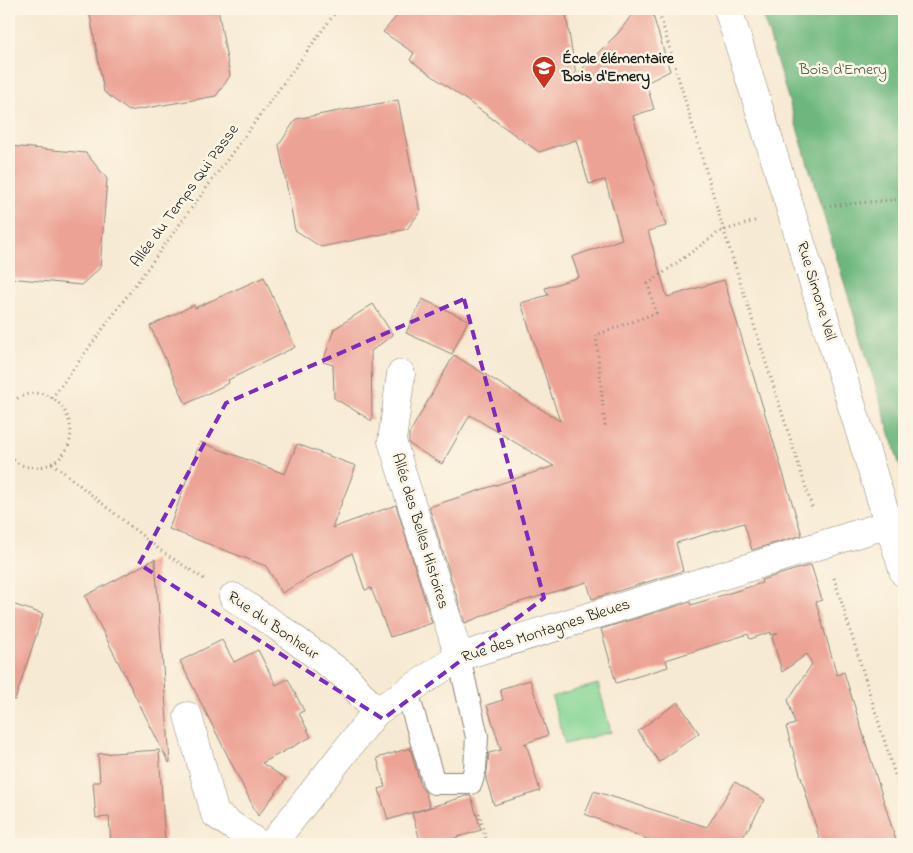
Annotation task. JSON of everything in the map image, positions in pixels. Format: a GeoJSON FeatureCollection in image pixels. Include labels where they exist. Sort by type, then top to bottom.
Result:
{"type":"FeatureCollection","features":[{"type":"Feature","properties":{"kind":"street","name":"Rue Simone Veil"},"geometry":{"type":"LineString","coordinates":[[728,9],[904,572]]}},
{"type":"Feature","properties":{"kind":"street","name":"Allée des Belles Histoires"},"geometry":{"type":"LineString","coordinates":[[401,374],[392,441],[458,657]]}},
{"type":"Feature","properties":{"kind":"street","name":"Rue des Montagnes Bleues"},"geometry":{"type":"LineString","coordinates":[[272,844],[376,712],[458,657],[889,524]]}},
{"type":"Feature","properties":{"kind":"street","name":"Rue du Bonheur"},"geometry":{"type":"LineString","coordinates":[[233,597],[278,627],[346,677],[376,712]]}},
{"type":"Feature","properties":{"kind":"street"},"geometry":{"type":"LineString","coordinates":[[188,716],[215,814],[259,844]]}},
{"type":"Feature","properties":{"kind":"lane"},"geometry":{"type":"LineString","coordinates":[[407,692],[434,784],[472,783],[477,737],[458,657]]}},
{"type":"Feature","properties":{"kind":"path","name":"Allée du Temps Qui Passe"},"geometry":{"type":"LineString","coordinates":[[52,398],[338,9]]}},
{"type":"Feature","properties":{"kind":"path"},"geometry":{"type":"LineString","coordinates":[[658,9],[724,231],[824,544],[904,804]]}},
{"type":"Feature","properties":{"kind":"path"},"geometry":{"type":"LineString","coordinates":[[605,426],[596,335],[656,313],[648,284],[719,232],[791,210],[904,199]]}},
{"type":"Feature","properties":{"kind":"path"},"geometry":{"type":"LineString","coordinates":[[9,404],[17,398],[29,394],[41,394],[52,398],[65,411],[72,427],[71,439],[66,451],[58,460],[35,468],[22,466],[10,458],[9,465]]}},
{"type":"Feature","properties":{"kind":"path","name":"Rue du Bonheur"},"geometry":{"type":"LineString","coordinates":[[52,463],[160,550],[233,597]]}},
{"type":"Feature","properties":{"kind":"highlighted area"},"geometry":{"type":"Polygon","coordinates":[[[464,299],[544,598],[383,719],[139,564],[226,403],[464,299]]]}},
{"type":"Feature","properties":{"kind":"green space","name":"Bois d'Emery"},"geometry":{"type":"Polygon","coordinates":[[[761,9],[904,9],[904,479],[761,9]]]}},
{"type":"Feature","properties":{"kind":"green space"},"geometry":{"type":"Polygon","coordinates":[[[598,684],[611,732],[565,744],[552,697],[598,684]]]}},
{"type":"Feature","properties":{"kind":"building"},"geometry":{"type":"Polygon","coordinates":[[[89,9],[218,9],[230,76],[216,96],[129,111],[104,92],[89,9]]]}},
{"type":"Feature","properties":{"kind":"building"},"geometry":{"type":"Polygon","coordinates":[[[403,9],[565,9],[576,75],[620,31],[636,9],[651,9],[670,71],[646,83],[654,109],[633,116],[666,226],[648,231],[667,297],[724,280],[802,535],[752,550],[744,523],[676,543],[683,571],[592,599],[587,582],[510,605],[465,623],[429,507],[554,466],[470,415],[442,464],[409,444],[409,434],[454,355],[560,421],[521,303],[548,295],[545,288],[579,277],[572,257],[622,239],[605,180],[589,184],[576,140],[539,152],[410,60],[414,53],[383,32],[403,9]]]}},
{"type":"Feature","properties":{"kind":"building"},"geometry":{"type":"Polygon","coordinates":[[[398,100],[420,212],[407,229],[321,247],[295,230],[279,145],[296,119],[398,100]]]}},
{"type":"Feature","properties":{"kind":"building"},"geometry":{"type":"Polygon","coordinates":[[[9,146],[86,153],[107,179],[100,268],[81,285],[9,278],[9,146]]]}},
{"type":"Feature","properties":{"kind":"building"},"geometry":{"type":"Polygon","coordinates":[[[264,277],[295,347],[228,380],[229,383],[186,404],[150,326],[194,305],[195,308],[264,277]]]}},
{"type":"Feature","properties":{"kind":"building"},"geometry":{"type":"Polygon","coordinates":[[[422,299],[468,320],[452,354],[406,333],[422,299]]]}},
{"type":"Feature","properties":{"kind":"building"},"geometry":{"type":"Polygon","coordinates":[[[373,304],[393,335],[371,351],[372,421],[334,398],[333,365],[323,362],[334,329],[373,304]]]}},
{"type":"Feature","properties":{"kind":"building"},"geometry":{"type":"Polygon","coordinates":[[[200,442],[285,474],[297,444],[356,466],[332,528],[396,505],[432,623],[390,637],[371,588],[365,590],[352,553],[282,593],[266,566],[169,529],[200,442]]]}},
{"type":"Feature","properties":{"kind":"building"},"geometry":{"type":"Polygon","coordinates":[[[155,559],[170,762],[169,763],[85,596],[155,559]]]}},
{"type":"Feature","properties":{"kind":"building"},"geometry":{"type":"Polygon","coordinates":[[[811,565],[822,600],[816,602],[837,675],[844,672],[897,844],[821,844],[786,727],[795,724],[788,700],[812,664],[807,654],[782,672],[772,637],[778,633],[771,635],[771,632],[750,639],[748,634],[666,660],[668,667],[616,683],[601,629],[690,602],[691,605],[762,583],[761,580],[811,565]]]}},
{"type":"Feature","properties":{"kind":"building"},"geometry":{"type":"Polygon","coordinates":[[[9,603],[43,614],[15,700],[9,699],[9,603]]]}},
{"type":"Feature","properties":{"kind":"building"},"geometry":{"type":"Polygon","coordinates":[[[222,640],[234,662],[258,650],[276,685],[288,679],[304,711],[299,713],[311,737],[262,763],[286,779],[258,816],[180,661],[222,640]]]}},
{"type":"Feature","properties":{"kind":"building"},"geometry":{"type":"Polygon","coordinates":[[[530,680],[548,735],[526,743],[540,791],[494,805],[486,779],[489,753],[501,750],[487,705],[503,700],[500,689],[530,680]]]}},
{"type":"Feature","properties":{"kind":"building"},"geometry":{"type":"Polygon","coordinates":[[[678,702],[699,733],[659,762],[638,731],[678,702]]]}},
{"type":"Feature","properties":{"kind":"building"},"geometry":{"type":"Polygon","coordinates":[[[410,748],[421,787],[425,792],[430,807],[388,820],[379,789],[385,787],[377,758],[410,748]]]}},
{"type":"Feature","properties":{"kind":"building"},"geometry":{"type":"Polygon","coordinates":[[[159,750],[165,843],[111,844],[109,817],[96,818],[93,782],[100,782],[98,754],[159,750]]]}},
{"type":"Feature","properties":{"kind":"building"},"geometry":{"type":"Polygon","coordinates":[[[735,782],[765,800],[739,844],[659,844],[585,814],[594,791],[707,827],[735,782]]]}},
{"type":"Feature","properties":{"kind":"building"},"geometry":{"type":"Polygon","coordinates":[[[471,796],[481,830],[455,838],[456,844],[421,844],[412,813],[471,796]]]}},
{"type":"Feature","properties":{"kind":"place","name":"École élémentaire Bois d'Emery"},"geometry":{"type":"Point","coordinates":[544,89]}}]}
